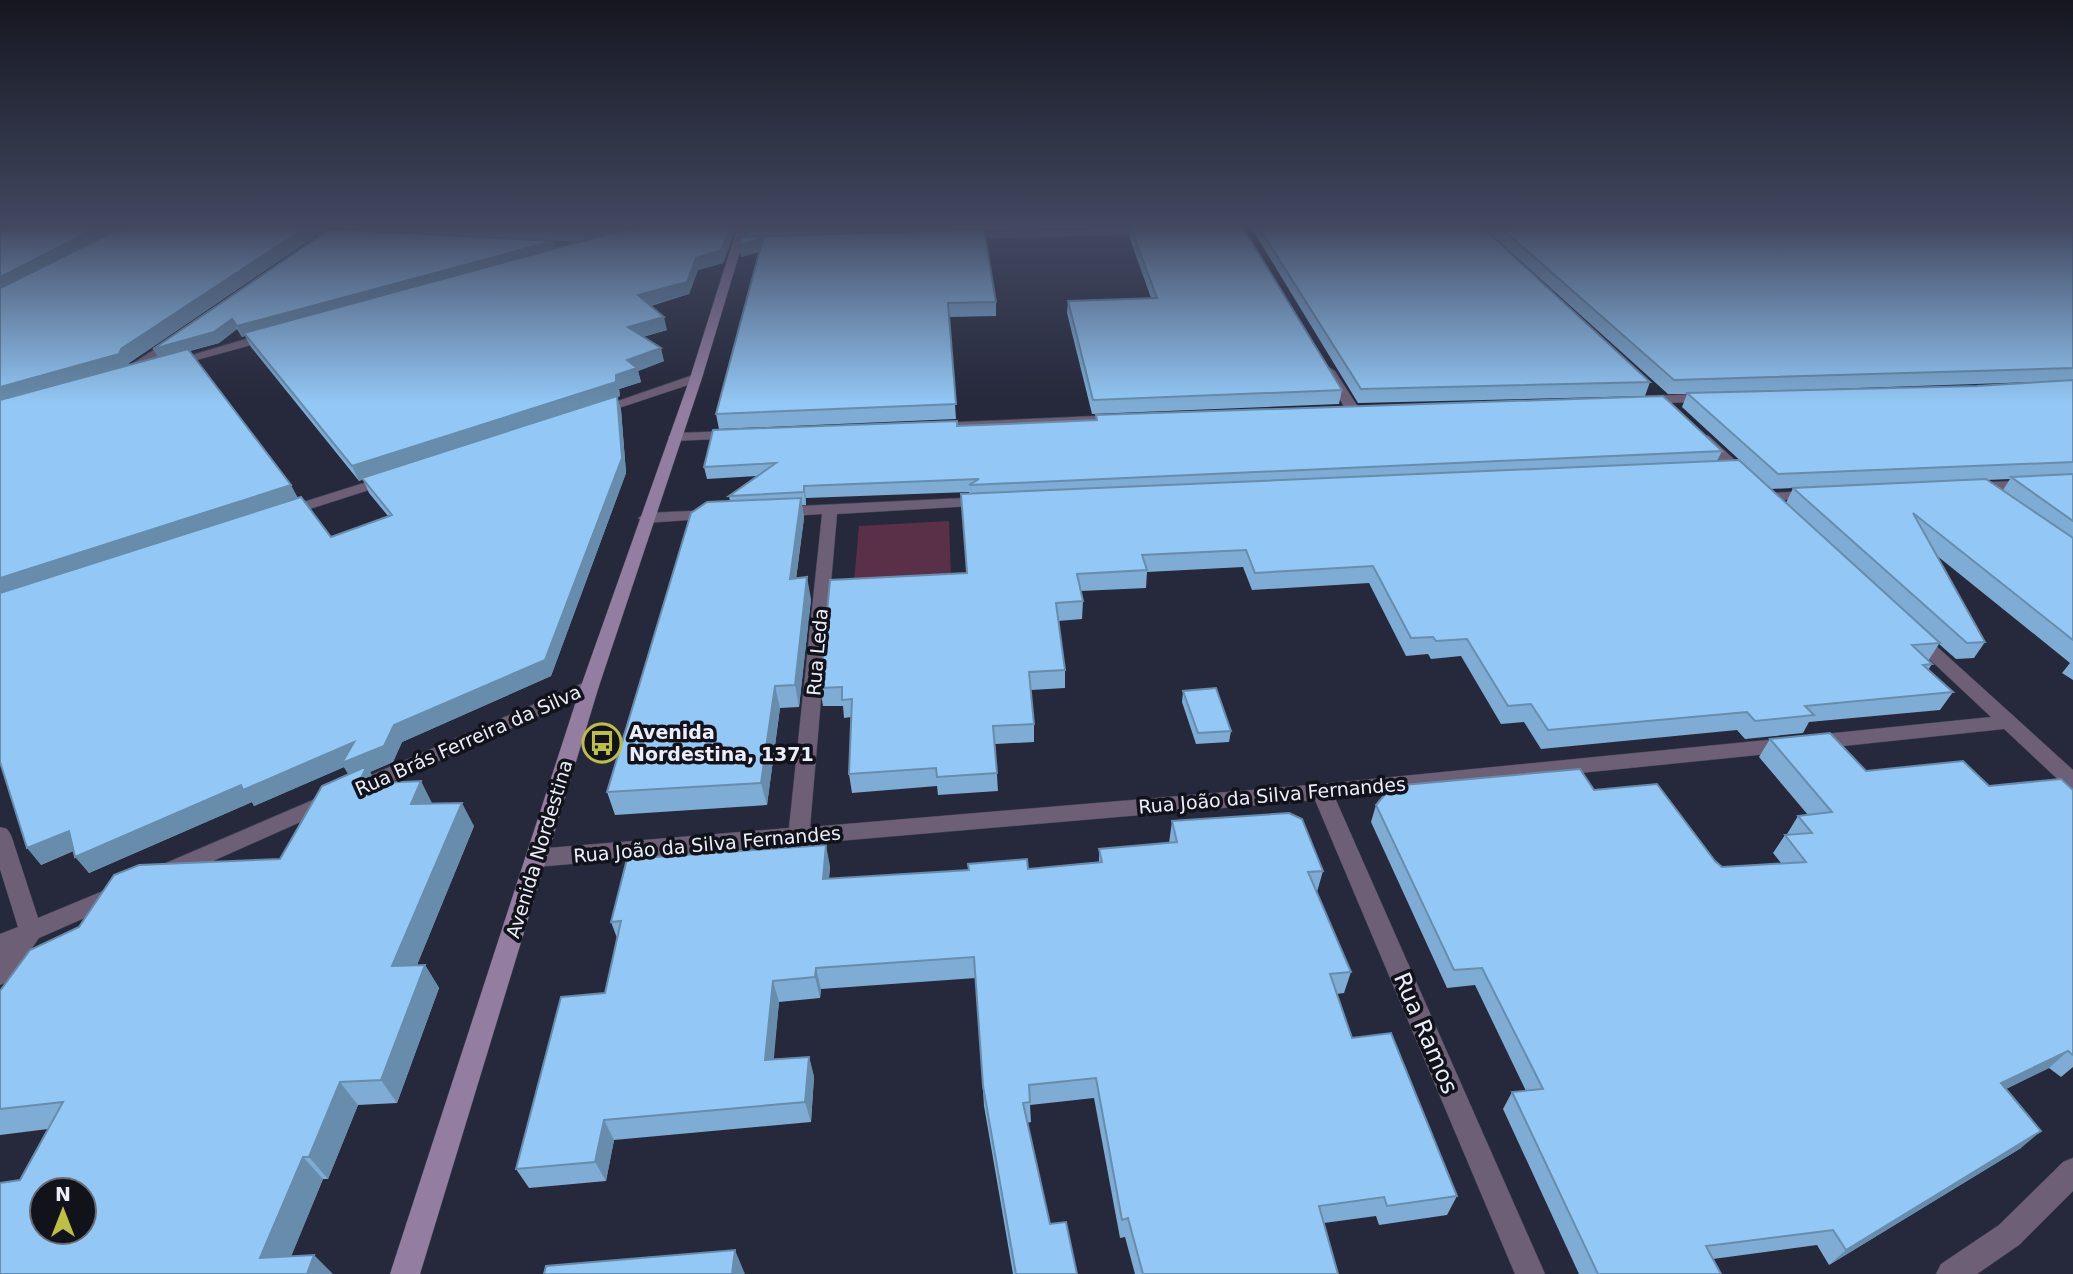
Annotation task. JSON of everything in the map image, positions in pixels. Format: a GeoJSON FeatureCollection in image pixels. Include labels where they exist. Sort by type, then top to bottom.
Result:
{"type":"FeatureCollection","features":[{"type":"Feature","properties":{"kind":"main road","name":"Avenida Nordestina"},"geometry":{"type":"LineString","coordinates":[[405,1274],[590,686],[727,284]]}},
{"type":"Feature","properties":{"kind":"street"},"geometry":{"type":"LineString","coordinates":[[187,332],[121,377],[279,333]]}},
{"type":"Feature","properties":{"kind":"street"},"geometry":{"type":"LineString","coordinates":[[1325,364],[1353,410]]}},
{"type":"Feature","properties":{"kind":"street"},"geometry":{"type":"LineString","coordinates":[[578,417],[696,378]]}},
{"type":"Feature","properties":{"kind":"street"},"geometry":{"type":"LineString","coordinates":[[1642,381],[1786,516]]}},
{"type":"Feature","properties":{"kind":"street"},"geometry":{"type":"LineString","coordinates":[[1635,400],[1718,398]]}},
{"type":"Feature","properties":{"kind":"street"},"geometry":{"type":"LineString","coordinates":[[924,427],[1132,419]]}},
{"type":"Feature","properties":{"kind":"street"},"geometry":{"type":"LineString","coordinates":[[675,437],[744,435]]}},
{"type":"Feature","properties":{"kind":"street"},"geometry":{"type":"LineString","coordinates":[[1708,470],[1736,469]]}},
{"type":"Feature","properties":{"kind":"street"},"geometry":{"type":"LineString","coordinates":[[276,516],[407,473]]}},
{"type":"Feature","properties":{"kind":"street"},"geometry":{"type":"LineString","coordinates":[[1952,488],[2073,482]]}},
{"type":"Feature","properties":{"kind":"street"},"geometry":{"type":"LineString","coordinates":[[1979,486],[2000,502]]}},
{"type":"Feature","properties":{"kind":"street"},"geometry":{"type":"LineString","coordinates":[[1766,497],[1833,494]]}},
{"type":"Feature","properties":{"kind":"street"},"geometry":{"type":"LineString","coordinates":[[764,512],[997,502]]}},
{"type":"Feature","properties":{"kind":"street","name":"Rua Leda"},"geometry":{"type":"LineString","coordinates":[[799,836],[830,509]]}},
{"type":"Feature","properties":{"kind":"street"},"geometry":{"type":"LineString","coordinates":[[646,518],[725,514]]}},
{"type":"Feature","properties":{"kind":"street"},"geometry":{"type":"LineString","coordinates":[[1906,628],[2073,782]]}},
{"type":"Feature","properties":{"kind":"street","name":"Rua Brás Ferreira da Silva"},"geometry":{"type":"LineString","coordinates":[[0,945],[590,686]]}},
{"type":"Feature","properties":{"kind":"street","name":"Rua João da Silva Fernandes"},"geometry":{"type":"LineString","coordinates":[[536,858],[1322,792],[2007,722]]}},
{"type":"Feature","properties":{"kind":"street","name":"Rua Ramos"},"geometry":{"type":"LineString","coordinates":[[1322,792],[1530,1274]]}},
{"type":"Feature","properties":{"kind":"street"},"geometry":{"type":"LineString","coordinates":[[0,835],[31,932],[0,975]]}},
{"type":"Feature","properties":{"kind":"street"},"geometry":{"type":"LineString","coordinates":[[1951,1274],[2009,1235],[2073,1172]]}},
{"type":"Feature","properties":{"kind":"shaded area"},"geometry":{"type":"Polygon","coordinates":[[[949,521],[951,575],[854,581],[859,526],[949,521]]]}},
{"type":"Feature","properties":{"kind":"building"},"geometry":{"type":"Polygon","coordinates":[[[7,284],[219,284],[121,349],[119,354],[0,387],[0,288],[7,284]]]}},
{"type":"Feature","properties":{"kind":"building"},"geometry":{"type":"Polygon","coordinates":[[[248,284],[392,284],[237,326],[232,319],[214,332],[153,349],[248,284]]]}},
{"type":"Feature","properties":{"kind":"building"},"geometry":{"type":"Polygon","coordinates":[[[423,284],[678,284],[638,295],[664,317],[628,327],[661,348],[627,360],[637,368],[616,375],[616,382],[352,466],[244,333],[423,284]]]}},
{"type":"Feature","properties":{"kind":"building"},"geometry":{"type":"Polygon","coordinates":[[[751,284],[993,284],[996,302],[948,303],[956,404],[716,414],[751,284]]]}},
{"type":"Feature","properties":{"kind":"building"},"geometry":{"type":"Polygon","coordinates":[[[1152,284],[1278,284],[1342,390],[1093,400],[1068,301],[1157,298],[1152,284]]]}},
{"type":"Feature","properties":{"kind":"building"},"geometry":{"type":"Polygon","coordinates":[[[1295,284],[1544,284],[1650,382],[1361,389],[1295,284]]]}},
{"type":"Feature","properties":{"kind":"building"},"geometry":{"type":"Polygon","coordinates":[[[1565,284],[2073,284],[2073,368],[1674,380],[1565,284]]]}},
{"type":"Feature","properties":{"kind":"building"},"geometry":{"type":"Polygon","coordinates":[[[188,349],[291,485],[0,578],[0,400],[188,349]]]}},
{"type":"Feature","properties":{"kind":"building"},"geometry":{"type":"Polygon","coordinates":[[[2073,380],[2073,462],[1778,474],[1687,393],[1977,386],[2073,380]]]}},
{"type":"Feature","properties":{"kind":"building"},"geometry":{"type":"Polygon","coordinates":[[[617,396],[622,458],[545,660],[394,725],[384,746],[342,763],[354,742],[243,790],[241,785],[75,857],[69,831],[27,848],[0,762],[0,593],[301,497],[331,537],[392,515],[362,478],[617,396]]]}},
{"type":"Feature","properties":{"kind":"building"},"geometry":{"type":"Polygon","coordinates":[[[1663,396],[1722,451],[969,485],[979,479],[804,486],[804,492],[729,496],[776,463],[704,467],[713,430],[957,421],[957,426],[1097,420],[1096,415],[1663,396]]]}},
{"type":"Feature","properties":{"kind":"building"},"geometry":{"type":"Polygon","coordinates":[[[1739,460],[1940,643],[1912,645],[1932,664],[1923,665],[1953,692],[1805,706],[1814,715],[1755,721],[1747,712],[1548,730],[1531,704],[1508,706],[1467,639],[1436,641],[1433,637],[1411,638],[1373,566],[1255,573],[1246,550],[1142,555],[1147,570],[1077,574],[1083,601],[1056,603],[1065,670],[1029,672],[1034,724],[993,726],[997,773],[937,777],[936,768],[849,774],[852,699],[842,700],[842,687],[820,688],[830,580],[967,573],[961,494],[1739,460]]]}},
{"type":"Feature","properties":{"kind":"building"},"geometry":{"type":"Polygon","coordinates":[[[2073,474],[2073,521],[2011,477],[2073,474]]]}},
{"type":"Feature","properties":{"kind":"building"},"geometry":{"type":"Polygon","coordinates":[[[1986,479],[2073,538],[2073,640],[1913,513],[1985,642],[1967,643],[1793,488],[1986,479]]]}},
{"type":"Feature","properties":{"kind":"building"},"geometry":{"type":"Polygon","coordinates":[[[801,498],[790,579],[807,577],[795,685],[775,686],[761,783],[607,792],[691,513],[707,502],[801,498]]]}},
{"type":"Feature","properties":{"kind":"building"},"geometry":{"type":"Polygon","coordinates":[[[1216,688],[1231,731],[1198,733],[1183,691],[1216,688]]]}},
{"type":"Feature","properties":{"kind":"building"},"geometry":{"type":"Polygon","coordinates":[[[1830,733],[1866,771],[1963,761],[1989,786],[2061,779],[2073,790],[2073,1055],[2068,1051],[2001,1083],[2041,1131],[1846,1250],[1833,1230],[1706,1246],[1721,1274],[1598,1274],[1512,1092],[1543,1089],[1482,968],[1454,970],[1376,805],[1392,786],[1580,769],[1594,790],[1657,784],[1722,867],[1806,862],[1785,835],[1812,833],[1798,816],[1832,812],[1770,739],[1830,733]]]}},
{"type":"Feature","properties":{"kind":"building"},"geometry":{"type":"Polygon","coordinates":[[[367,766],[358,784],[421,781],[411,804],[462,803],[392,966],[425,965],[381,1080],[340,1082],[309,1157],[303,1157],[260,1258],[314,1255],[307,1274],[0,1274],[0,1183],[20,1180],[63,1102],[0,1109],[0,991],[30,950],[79,927],[114,875],[139,865],[280,859],[322,786],[367,766]]]}},
{"type":"Feature","properties":{"kind":"building"},"geometry":{"type":"Polygon","coordinates":[[[1289,813],[1302,819],[1323,871],[1308,872],[1351,972],[1330,974],[1352,1038],[1391,1033],[1457,1196],[1387,1206],[1384,1197],[1319,1206],[1338,1274],[1143,1274],[1128,1218],[1122,1220],[1096,1078],[1029,1085],[1030,1102],[1023,1103],[1050,1224],[1066,1222],[1077,1274],[1016,1274],[983,1086],[974,957],[816,968],[815,977],[773,981],[765,1060],[809,1057],[805,1102],[604,1120],[595,1162],[516,1169],[561,997],[605,993],[621,921],[611,922],[627,859],[826,845],[823,879],[969,870],[968,864],[1027,859],[1028,869],[1102,862],[1099,849],[1177,842],[1172,821],[1289,813]]]}},
{"type":"Feature","properties":{"kind":"building"},"geometry":{"type":"Polygon","coordinates":[[[735,1250],[732,1274],[544,1274],[546,1266],[735,1250]]]}},
{"type":"Feature","properties":{"kind":"place","name":"Avenida Nordestina, 1371"},"geometry":{"type":"Point","coordinates":[602,743]}}]}
